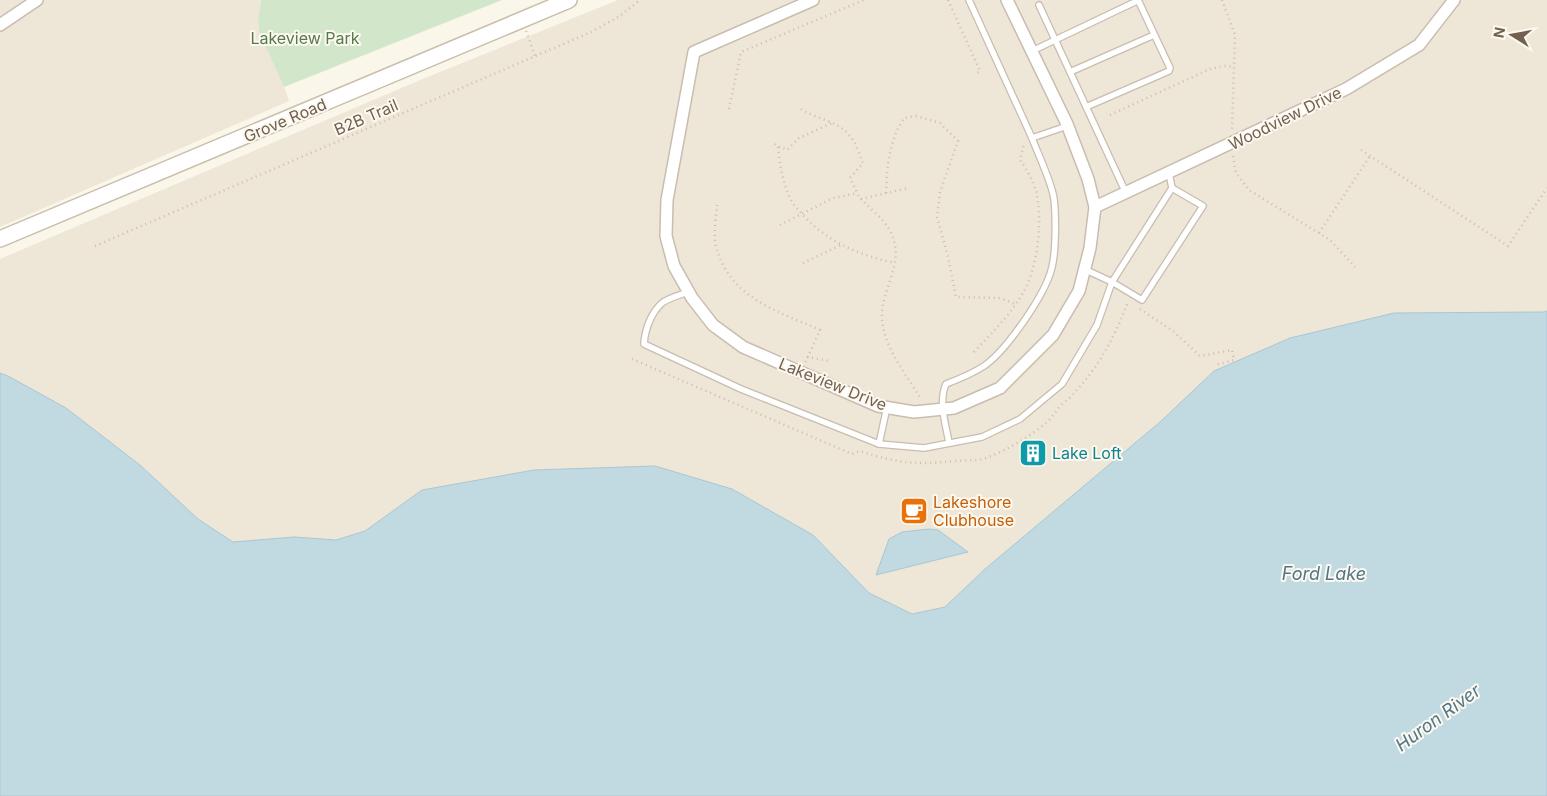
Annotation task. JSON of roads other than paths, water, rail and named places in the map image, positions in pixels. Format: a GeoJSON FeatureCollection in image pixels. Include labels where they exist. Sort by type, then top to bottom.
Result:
{"type":"FeatureCollection","features":[{"type":"Feature","properties":{"kind":"main road","name":"Grove Road"},"geometry":{"type":"LineString","coordinates":[[0,239],[569,0]]}},
{"type":"Feature","properties":{"kind":"street"},"geometry":{"type":"LineString","coordinates":[[0,25],[37,0]]}},
{"type":"Feature","properties":{"kind":"street","name":"Lakeview Drive"},"geometry":{"type":"LineString","coordinates":[[813,0],[694,52],[667,200],[666,236],[674,266],[688,292],[713,325],[743,347],[878,406],[914,412],[954,408],[1000,388],[1053,335],[1079,291],[1090,248],[1095,207],[1088,179],[1067,126],[1007,0]]}},
{"type":"Feature","properties":{"kind":"street","name":"Woodview Drive"},"geometry":{"type":"LineString","coordinates":[[1095,207],[1346,89],[1419,45],[1454,0]]}},
{"type":"Feature","properties":{"kind":"lane"},"geometry":{"type":"LineString","coordinates":[[949,443],[943,409],[943,391],[946,384],[966,376],[985,365],[1033,310],[1052,268],[1055,236],[1054,198],[1032,137],[970,0]]}},
{"type":"Feature","properties":{"kind":"lane"},"geometry":{"type":"LineString","coordinates":[[1032,51],[1137,1],[1170,68],[1169,71],[1086,107]]}},
{"type":"Feature","properties":{"kind":"lane"},"geometry":{"type":"LineString","coordinates":[[1039,5],[1126,193]]}},
{"type":"Feature","properties":{"kind":"lane"},"geometry":{"type":"LineString","coordinates":[[1070,72],[1154,35]]}},
{"type":"Feature","properties":{"kind":"lane"},"geometry":{"type":"LineString","coordinates":[[1032,137],[1067,126]]}},
{"type":"Feature","properties":{"kind":"lane"},"geometry":{"type":"LineString","coordinates":[[688,292],[663,302],[652,315],[644,333],[644,344],[741,389],[879,444],[924,448],[982,437],[1020,419],[1062,384],[1097,325],[1112,282],[1172,188],[1169,173]]}},
{"type":"Feature","properties":{"kind":"lane"},"geometry":{"type":"LineString","coordinates":[[1084,269],[1112,282],[1142,300],[1202,206],[1172,188]]}},
{"type":"Feature","properties":{"kind":"lane"},"geometry":{"type":"LineString","coordinates":[[879,444],[887,407]]}},
{"type":"Feature","properties":{"kind":"water","name":"Ford Lake"},"geometry":{"type":"Polygon","coordinates":[[[1547,311],[1547,796],[0,796],[0,373],[66,408],[140,465],[198,519],[233,542],[294,537],[336,540],[365,531],[422,490],[534,470],[655,466],[732,489],[813,535],[869,593],[912,614],[945,607],[985,569],[1160,422],[1214,371],[1290,338],[1394,313],[1547,311]]]}},
{"type":"Feature","properties":{"kind":"water"},"geometry":{"type":"Polygon","coordinates":[[[938,530],[968,552],[876,575],[889,539],[902,532],[938,530]]]}},
{"type":"Feature","properties":{"kind":"place","name":"Lake Loft"},"geometry":{"type":"Point","coordinates":[1033,453]}},
{"type":"Feature","properties":{"kind":"place","name":"Lakeshore Clubhouse"},"geometry":{"type":"Point","coordinates":[914,511]}},
{"type":"Feature","properties":{"kind":"park label","name":"Lakeview Park"},"geometry":{"type":"Point","coordinates":[305,38]}},
{"type":"Feature","properties":{"kind":"water label","name":"Huron River"},"geometry":{"type":"Point","coordinates":[1438,718]}}]}
